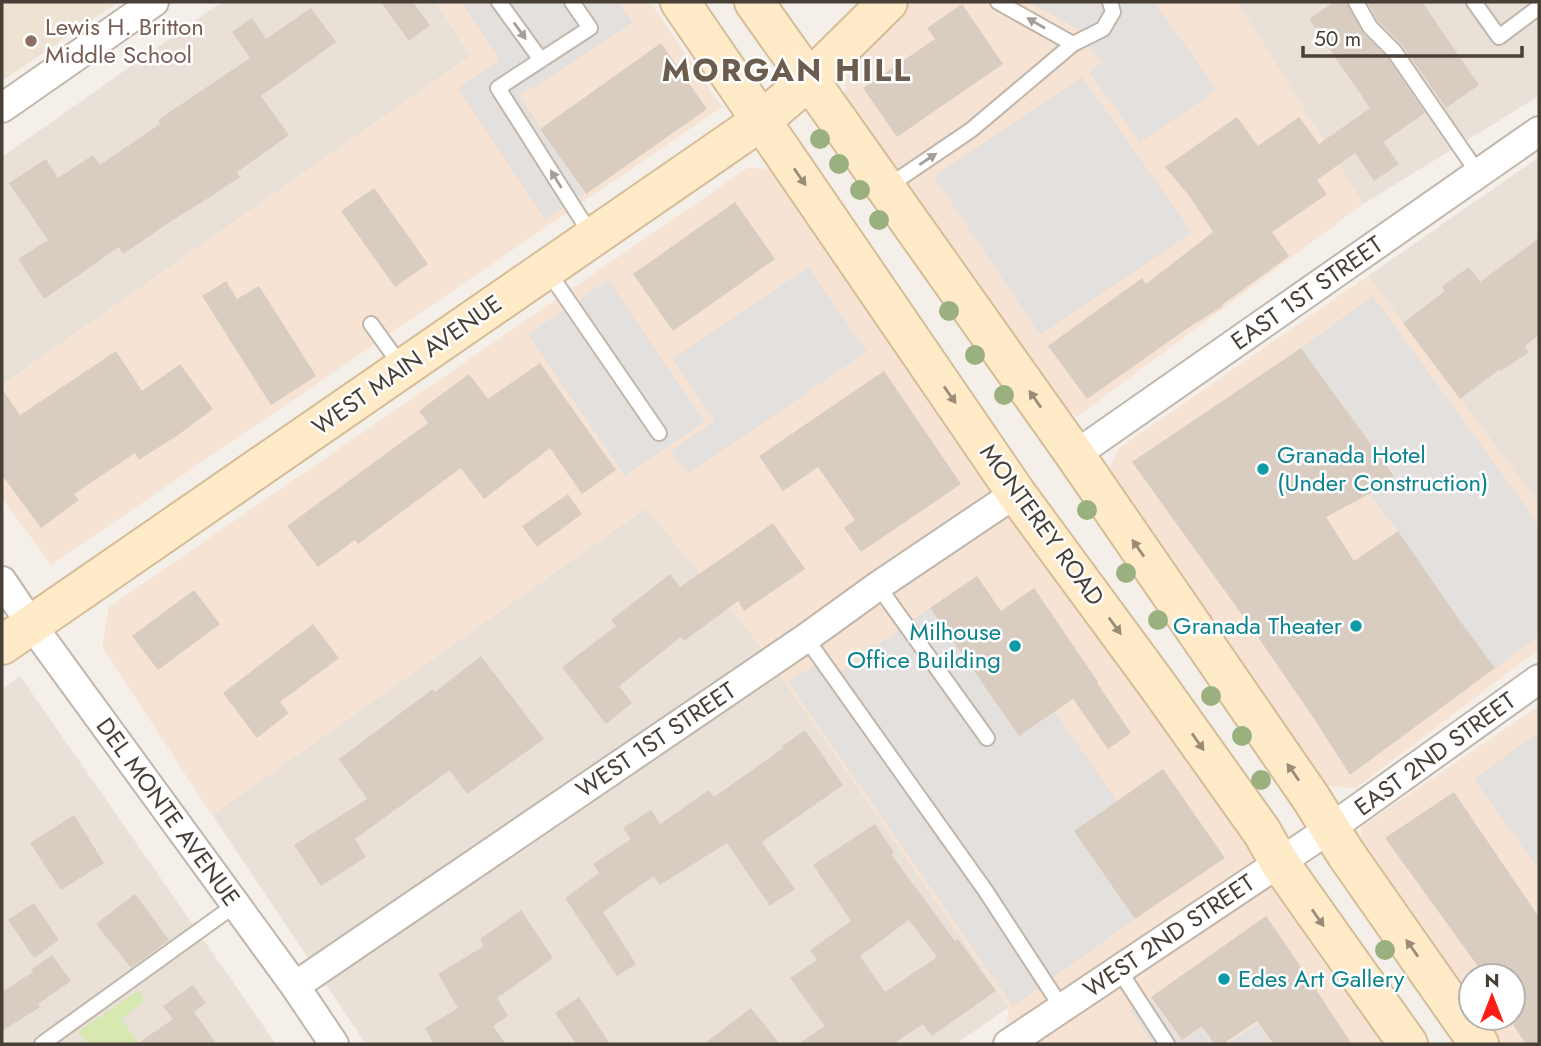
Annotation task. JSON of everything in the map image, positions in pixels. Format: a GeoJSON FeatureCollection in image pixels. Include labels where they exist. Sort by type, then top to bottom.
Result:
{"type":"FeatureCollection","features":[{"type":"Feature","properties":{"kind":"main road","name":"MONTEREY ROAD"},"geometry":{"type":"LineString","coordinates":[[680,2],[1016,493],[1262,832],[1279,862],[1408,1044]]}},
{"type":"Feature","properties":{"kind":"main road"},"geometry":{"type":"LineString","coordinates":[[754,2],[1075,455],[1331,828],[1346,854],[1479,1044]]}},
{"type":"Feature","properties":{"kind":"main road","name":"WEST MAIN AVENUE"},"geometry":{"type":"LineString","coordinates":[[16,635],[761,121],[809,80],[888,2]]}},
{"type":"Feature","properties":{"kind":"street"},"geometry":{"type":"LineString","coordinates":[[2,108],[154,2]]}},
{"type":"Feature","properties":{"kind":"street","name":"EAST 1ST STREET"},"geometry":{"type":"LineString","coordinates":[[1075,455],[1539,131]]}},
{"type":"Feature","properties":{"kind":"street","name":"WEST 1ST STREET"},"geometry":{"type":"LineString","coordinates":[[295,986],[1016,493]]}},
{"type":"Feature","properties":{"kind":"street","name":"DEL MONTE AVENUE"},"geometry":{"type":"LineString","coordinates":[[2,581],[16,635],[235,905],[334,1044]]}},
{"type":"Feature","properties":{"kind":"street","name":"EAST 2ND STREET"},"geometry":{"type":"LineString","coordinates":[[1331,828],[1539,679]]}},
{"type":"Feature","properties":{"kind":"street","name":"WEST 2ND STREET"},"geometry":{"type":"LineString","coordinates":[[1008,1044],[1331,828]]}},
{"type":"Feature","properties":{"kind":"lane"},"geometry":{"type":"LineString","coordinates":[[499,2],[541,60]]}},
{"type":"Feature","properties":{"kind":"lane"},"geometry":{"type":"LineString","coordinates":[[572,2],[590,29],[498,88],[592,237]]}},
{"type":"Feature","properties":{"kind":"lane"},"geometry":{"type":"LineString","coordinates":[[998,2],[1073,44]]}},
{"type":"Feature","properties":{"kind":"lane"},"geometry":{"type":"LineString","coordinates":[[886,188],[971,130],[1073,44],[1102,29],[1113,12],[1110,2]]}},
{"type":"Feature","properties":{"kind":"lane"},"geometry":{"type":"LineString","coordinates":[[1356,2],[1370,27],[1394,51],[1479,173]]}},
{"type":"Feature","properties":{"kind":"lane"},"geometry":{"type":"LineString","coordinates":[[1474,2],[1499,37],[1539,7]]}},
{"type":"Feature","properties":{"kind":"lane"},"geometry":{"type":"LineString","coordinates":[[547,269],[659,433]]}},
{"type":"Feature","properties":{"kind":"lane"},"geometry":{"type":"LineString","coordinates":[[372,324],[403,368]]}},
{"type":"Feature","properties":{"kind":"lane"},"geometry":{"type":"LineString","coordinates":[[878,586],[987,738]]}},
{"type":"Feature","properties":{"kind":"lane"},"geometry":{"type":"LineString","coordinates":[[806,638],[985,890],[1062,1008]]}},
{"type":"Feature","properties":{"kind":"lane"},"geometry":{"type":"LineString","coordinates":[[41,1044],[235,905]]}},
{"type":"Feature","properties":{"kind":"lane"},"geometry":{"type":"LineString","coordinates":[[1119,970],[1167,1044]]}},
{"type":"Feature","properties":{"kind":"shaded area","name":"Lewis H. Britton Middle School"},"geometry":{"type":"Polygon","coordinates":[[[2,2],[118,2],[2,81],[2,2]]]}},
{"type":"Feature","properties":{"kind":"shaded area"},"geometry":{"type":"Polygon","coordinates":[[[222,2],[436,2],[470,56],[2,385],[2,157],[222,2]]]}},
{"type":"Feature","properties":{"kind":"shaded area"},"geometry":{"type":"Polygon","coordinates":[[[436,2],[650,2],[722,107],[51,565],[2,498],[2,385],[470,56],[436,2]]]}},
{"type":"Feature","properties":{"kind":"shaded area"},"geometry":{"type":"Polygon","coordinates":[[[462,2],[619,2],[632,23],[520,96],[584,194],[545,220],[458,88],[500,60],[462,2]]]}},
{"type":"Feature","properties":{"kind":"shaded area"},"geometry":{"type":"Polygon","coordinates":[[[913,2],[1237,2],[1363,204],[1078,416],[1052,407],[844,103],[847,68],[913,2]]]}},
{"type":"Feature","properties":{"kind":"shaded area"},"geometry":{"type":"Polygon","coordinates":[[[1028,2],[1154,2],[1217,90],[1140,142],[1089,72],[1101,63],[1077,28],[1028,2]]]}},
{"type":"Feature","properties":{"kind":"shaded area"},"geometry":{"type":"Polygon","coordinates":[[[1237,2],[1539,2],[1539,96],[1363,204],[1237,2]]]}},
{"type":"Feature","properties":{"kind":"shaded area"},"geometry":{"type":"Polygon","coordinates":[[[1082,77],[1192,232],[1040,335],[934,177],[1082,77]]]}},
{"type":"Feature","properties":{"kind":"shaded area"},"geometry":{"type":"Polygon","coordinates":[[[1539,157],[1539,504],[1368,276],[1539,157]]]}},
{"type":"Feature","properties":{"kind":"shaded area"},"geometry":{"type":"Polygon","coordinates":[[[749,167],[783,171],[1016,528],[1157,718],[1390,1044],[1004,1044],[1009,1007],[755,639],[646,508],[212,815],[102,647],[109,607],[749,167]]]}},
{"type":"Feature","properties":{"kind":"shaded area"},"geometry":{"type":"Polygon","coordinates":[[[808,267],[867,352],[687,474],[671,451],[715,421],[673,359],[808,267]]]}},
{"type":"Feature","properties":{"kind":"shaded area"},"geometry":{"type":"Polygon","coordinates":[[[1368,276],[1539,504],[1539,649],[1356,788],[1326,786],[1108,472],[1118,449],[1368,276]]]}},
{"type":"Feature","properties":{"kind":"shaded area"},"geometry":{"type":"Polygon","coordinates":[[[608,280],[705,422],[625,476],[528,334],[608,280]]]}},
{"type":"Feature","properties":{"kind":"shaded area"},"geometry":{"type":"Polygon","coordinates":[[[1373,296],[1539,525],[1539,636],[1495,668],[1369,494],[1394,475],[1301,348],[1373,296]]]}},
{"type":"Feature","properties":{"kind":"shaded area"},"geometry":{"type":"Polygon","coordinates":[[[646,508],[755,639],[1009,1007],[956,1044],[366,1044],[212,815],[646,508]]]}},
{"type":"Feature","properties":{"kind":"shaded area"},"geometry":{"type":"Polygon","coordinates":[[[930,608],[1019,736],[1055,712],[1117,801],[1074,831],[1135,919],[1013,1006],[788,682],[825,659],[836,675],[930,608]]]}},
{"type":"Feature","properties":{"kind":"shaded area"},"geometry":{"type":"Polygon","coordinates":[[[20,676],[276,1044],[2,1044],[2,689],[20,676]]]}},
{"type":"Feature","properties":{"kind":"shaded area"},"geometry":{"type":"Polygon","coordinates":[[[1539,706],[1539,1044],[1481,1044],[1473,1032],[1527,1032],[1527,962],[1457,962],[1457,1007],[1360,858],[1361,827],[1539,706]]]}},
{"type":"Feature","properties":{"kind":"shaded area"},"geometry":{"type":"Polygon","coordinates":[[[1539,732],[1539,861],[1535,864],[1474,779],[1539,732]]]}},
{"type":"Feature","properties":{"kind":"shaded area"},"geometry":{"type":"Polygon","coordinates":[[[1150,997],[1181,1041],[1202,1027],[1212,1044],[1153,1044],[1130,1010],[1150,997]]]}},
{"type":"Feature","properties":{"kind":"shaded area"},"geometry":{"type":"Polygon","coordinates":[[[1258,1024],[1271,1044],[1227,1044],[1258,1024]]]}},
{"type":"Feature","properties":{"kind":"green space"},"geometry":{"type":"Polygon","coordinates":[[[139,990],[144,1001],[121,1019],[139,1043],[88,1044],[78,1032],[139,990]]]}},
{"type":"Feature","properties":{"kind":"building"},"geometry":{"type":"Polygon","coordinates":[[[381,2],[413,2],[430,25],[409,41],[381,2]]]}},
{"type":"Feature","properties":{"kind":"building"},"geometry":{"type":"Polygon","coordinates":[[[1334,2],[1346,2],[1362,32],[1387,57],[1425,113],[1383,142],[1399,164],[1374,181],[1355,153],[1317,180],[1327,194],[1272,232],[1289,256],[1223,306],[1087,399],[1048,346],[1142,278],[1146,284],[1213,232],[1190,197],[1165,167],[1237,117],[1258,146],[1299,117],[1319,144],[1370,108],[1309,19],[1334,2]]]}},
{"type":"Feature","properties":{"kind":"building"},"geometry":{"type":"Polygon","coordinates":[[[1367,2],[1422,2],[1479,85],[1446,108],[1402,45],[1378,21],[1367,2]]]}},
{"type":"Feature","properties":{"kind":"building"},"geometry":{"type":"Polygon","coordinates":[[[962,4],[1003,64],[897,137],[863,88],[935,39],[927,28],[962,4]]]}},
{"type":"Feature","properties":{"kind":"building"},"geometry":{"type":"Polygon","coordinates":[[[311,8],[336,42],[261,96],[289,135],[237,172],[240,177],[123,254],[119,247],[44,299],[18,259],[48,240],[9,183],[46,159],[58,178],[93,155],[100,165],[160,124],[158,120],[250,58],[232,32],[252,18],[266,39],[311,8]]]}},
{"type":"Feature","properties":{"kind":"building"},"geometry":{"type":"Polygon","coordinates":[[[661,43],[707,109],[586,194],[540,129],[661,43]]]}},
{"type":"Feature","properties":{"kind":"building"},"geometry":{"type":"Polygon","coordinates":[[[374,188],[428,264],[395,287],[341,211],[374,188]]]}},
{"type":"Feature","properties":{"kind":"building"},"geometry":{"type":"Polygon","coordinates":[[[735,202],[775,259],[673,331],[633,274],[735,202]]]}},
{"type":"Feature","properties":{"kind":"building"},"geometry":{"type":"Polygon","coordinates":[[[1539,238],[1539,335],[1525,346],[1529,352],[1501,371],[1500,369],[1460,399],[1403,323],[1445,291],[1442,286],[1469,267],[1480,282],[1539,238]]]}},
{"type":"Feature","properties":{"kind":"building"},"geometry":{"type":"Polygon","coordinates":[[[226,281],[237,299],[259,286],[316,376],[271,405],[202,296],[226,281]]]}},
{"type":"Feature","properties":{"kind":"building"},"geometry":{"type":"Polygon","coordinates":[[[1301,348],[1394,476],[1369,494],[1326,517],[1354,561],[1398,531],[1495,668],[1350,775],[1253,630],[1132,462],[1301,348]]]}},
{"type":"Feature","properties":{"kind":"building"},"geometry":{"type":"Polygon","coordinates":[[[116,351],[142,391],[180,364],[213,409],[139,460],[135,453],[74,494],[79,500],[41,528],[2,475],[2,389],[20,415],[116,351]]]}},
{"type":"Feature","properties":{"kind":"building"},"geometry":{"type":"Polygon","coordinates":[[[540,363],[616,470],[582,494],[550,448],[484,499],[461,468],[358,544],[355,540],[318,567],[287,526],[428,423],[419,411],[469,374],[488,399],[540,363]]]}},
{"type":"Feature","properties":{"kind":"building"},"geometry":{"type":"Polygon","coordinates":[[[884,371],[961,484],[861,552],[844,528],[855,520],[818,467],[783,491],[759,456],[884,371]]]}},
{"type":"Feature","properties":{"kind":"building"},"geometry":{"type":"Polygon","coordinates":[[[568,494],[582,514],[537,547],[522,526],[568,494]]]}},
{"type":"Feature","properties":{"kind":"building"},"geometry":{"type":"Polygon","coordinates":[[[773,523],[805,569],[744,611],[738,601],[684,641],[681,637],[619,686],[632,703],[606,724],[562,667],[616,626],[611,620],[670,574],[680,587],[773,523]]]}},
{"type":"Feature","properties":{"kind":"building","name":"Milhouse Office Building"},"geometry":{"type":"Polygon","coordinates":[[[977,576],[1001,611],[1034,588],[1131,733],[1108,749],[1073,699],[1019,736],[930,608],[977,576]]]}},
{"type":"Feature","properties":{"kind":"building"},"geometry":{"type":"Polygon","coordinates":[[[194,590],[220,624],[158,670],[132,636],[194,590]]]}},
{"type":"Feature","properties":{"kind":"building"},"geometry":{"type":"Polygon","coordinates":[[[313,624],[339,658],[280,702],[289,713],[257,738],[223,693],[313,624]]]}},
{"type":"Feature","properties":{"kind":"building"},"geometry":{"type":"Polygon","coordinates":[[[481,656],[544,739],[467,794],[450,770],[355,839],[366,857],[321,886],[294,845],[367,799],[339,759],[433,689],[435,692],[481,656]]]}},
{"type":"Feature","properties":{"kind":"building"},"geometry":{"type":"Polygon","coordinates":[[[805,730],[843,785],[762,842],[795,889],[770,906],[727,843],[660,885],[654,876],[603,912],[636,964],[617,976],[565,898],[599,873],[593,864],[631,839],[623,828],[651,810],[660,824],[709,790],[714,797],[805,730]]]}},
{"type":"Feature","properties":{"kind":"building"},"geometry":{"type":"Polygon","coordinates":[[[1163,769],[1225,858],[1135,919],[1074,831],[1163,769]]]}},
{"type":"Feature","properties":{"kind":"building"},"geometry":{"type":"Polygon","coordinates":[[[1454,792],[1539,917],[1539,1044],[1526,1044],[1518,1032],[1527,1032],[1527,962],[1475,962],[1385,838],[1454,792]]]}},
{"type":"Feature","properties":{"kind":"building"},"geometry":{"type":"Polygon","coordinates":[[[74,815],[104,863],[61,890],[30,843],[74,815]]]}},
{"type":"Feature","properties":{"kind":"building"},"geometry":{"type":"Polygon","coordinates":[[[875,824],[894,852],[891,854],[955,941],[958,939],[996,991],[932,1036],[923,1024],[893,1044],[798,1044],[825,1026],[790,978],[817,960],[810,950],[851,921],[813,865],[875,824]],[[909,920],[860,956],[885,992],[937,957],[909,920]]]}},
{"type":"Feature","properties":{"kind":"building"},"geometry":{"type":"Polygon","coordinates":[[[135,894],[169,940],[131,968],[96,924],[135,894]]]}},
{"type":"Feature","properties":{"kind":"building"},"geometry":{"type":"Polygon","coordinates":[[[34,903],[59,940],[34,958],[8,920],[34,903]]]}},
{"type":"Feature","properties":{"kind":"building"},"geometry":{"type":"Polygon","coordinates":[[[521,910],[553,958],[497,998],[508,1016],[493,1026],[506,1044],[434,1044],[425,1028],[458,1008],[438,974],[484,946],[480,939],[521,910]]]}},
{"type":"Feature","properties":{"kind":"building"},"geometry":{"type":"Polygon","coordinates":[[[1266,916],[1352,1044],[1273,1044],[1257,1021],[1223,1044],[1214,1044],[1202,1026],[1182,1040],[1151,997],[1266,916]]]}},
{"type":"Feature","properties":{"kind":"building"},"geometry":{"type":"Polygon","coordinates":[[[52,955],[71,981],[38,1004],[40,1007],[2,1031],[2,992],[33,972],[31,970],[52,955]]]}},
{"type":"Feature","properties":{"kind":"building"},"geometry":{"type":"Polygon","coordinates":[[[193,985],[206,1003],[194,1012],[217,1044],[137,1044],[173,1019],[163,1006],[193,985]]]}},
{"type":"Feature","properties":{"kind":"building"},"geometry":{"type":"Polygon","coordinates":[[[579,997],[610,1044],[576,1044],[555,1013],[579,997]]]}},
{"type":"Feature","properties":{"kind":"building"},"geometry":{"type":"Polygon","coordinates":[[[751,1008],[780,1044],[704,1044],[751,1008]]]}},
{"type":"Feature","properties":{"kind":"place","name":"Lewis H. Britton Middle School"},"geometry":{"type":"Point","coordinates":[31,41]}},
{"type":"Feature","properties":{"kind":"place","name":"Granada Hotel (Under Construction)"},"geometry":{"type":"Point","coordinates":[1263,469]}},
{"type":"Feature","properties":{"kind":"place","name":"Granada Theater"},"geometry":{"type":"Point","coordinates":[1356,626]}},
{"type":"Feature","properties":{"kind":"place","name":"Milhouse Office Building"},"geometry":{"type":"Point","coordinates":[1015,646]}},
{"type":"Feature","properties":{"kind":"place","name":"Edes Art Gallery"},"geometry":{"type":"Point","coordinates":[1224,979]}},
{"type":"Feature","properties":{"kind":"district","name":"MORGAN HILL"},"geometry":{"type":"Point","coordinates":[787,70]}}]}
